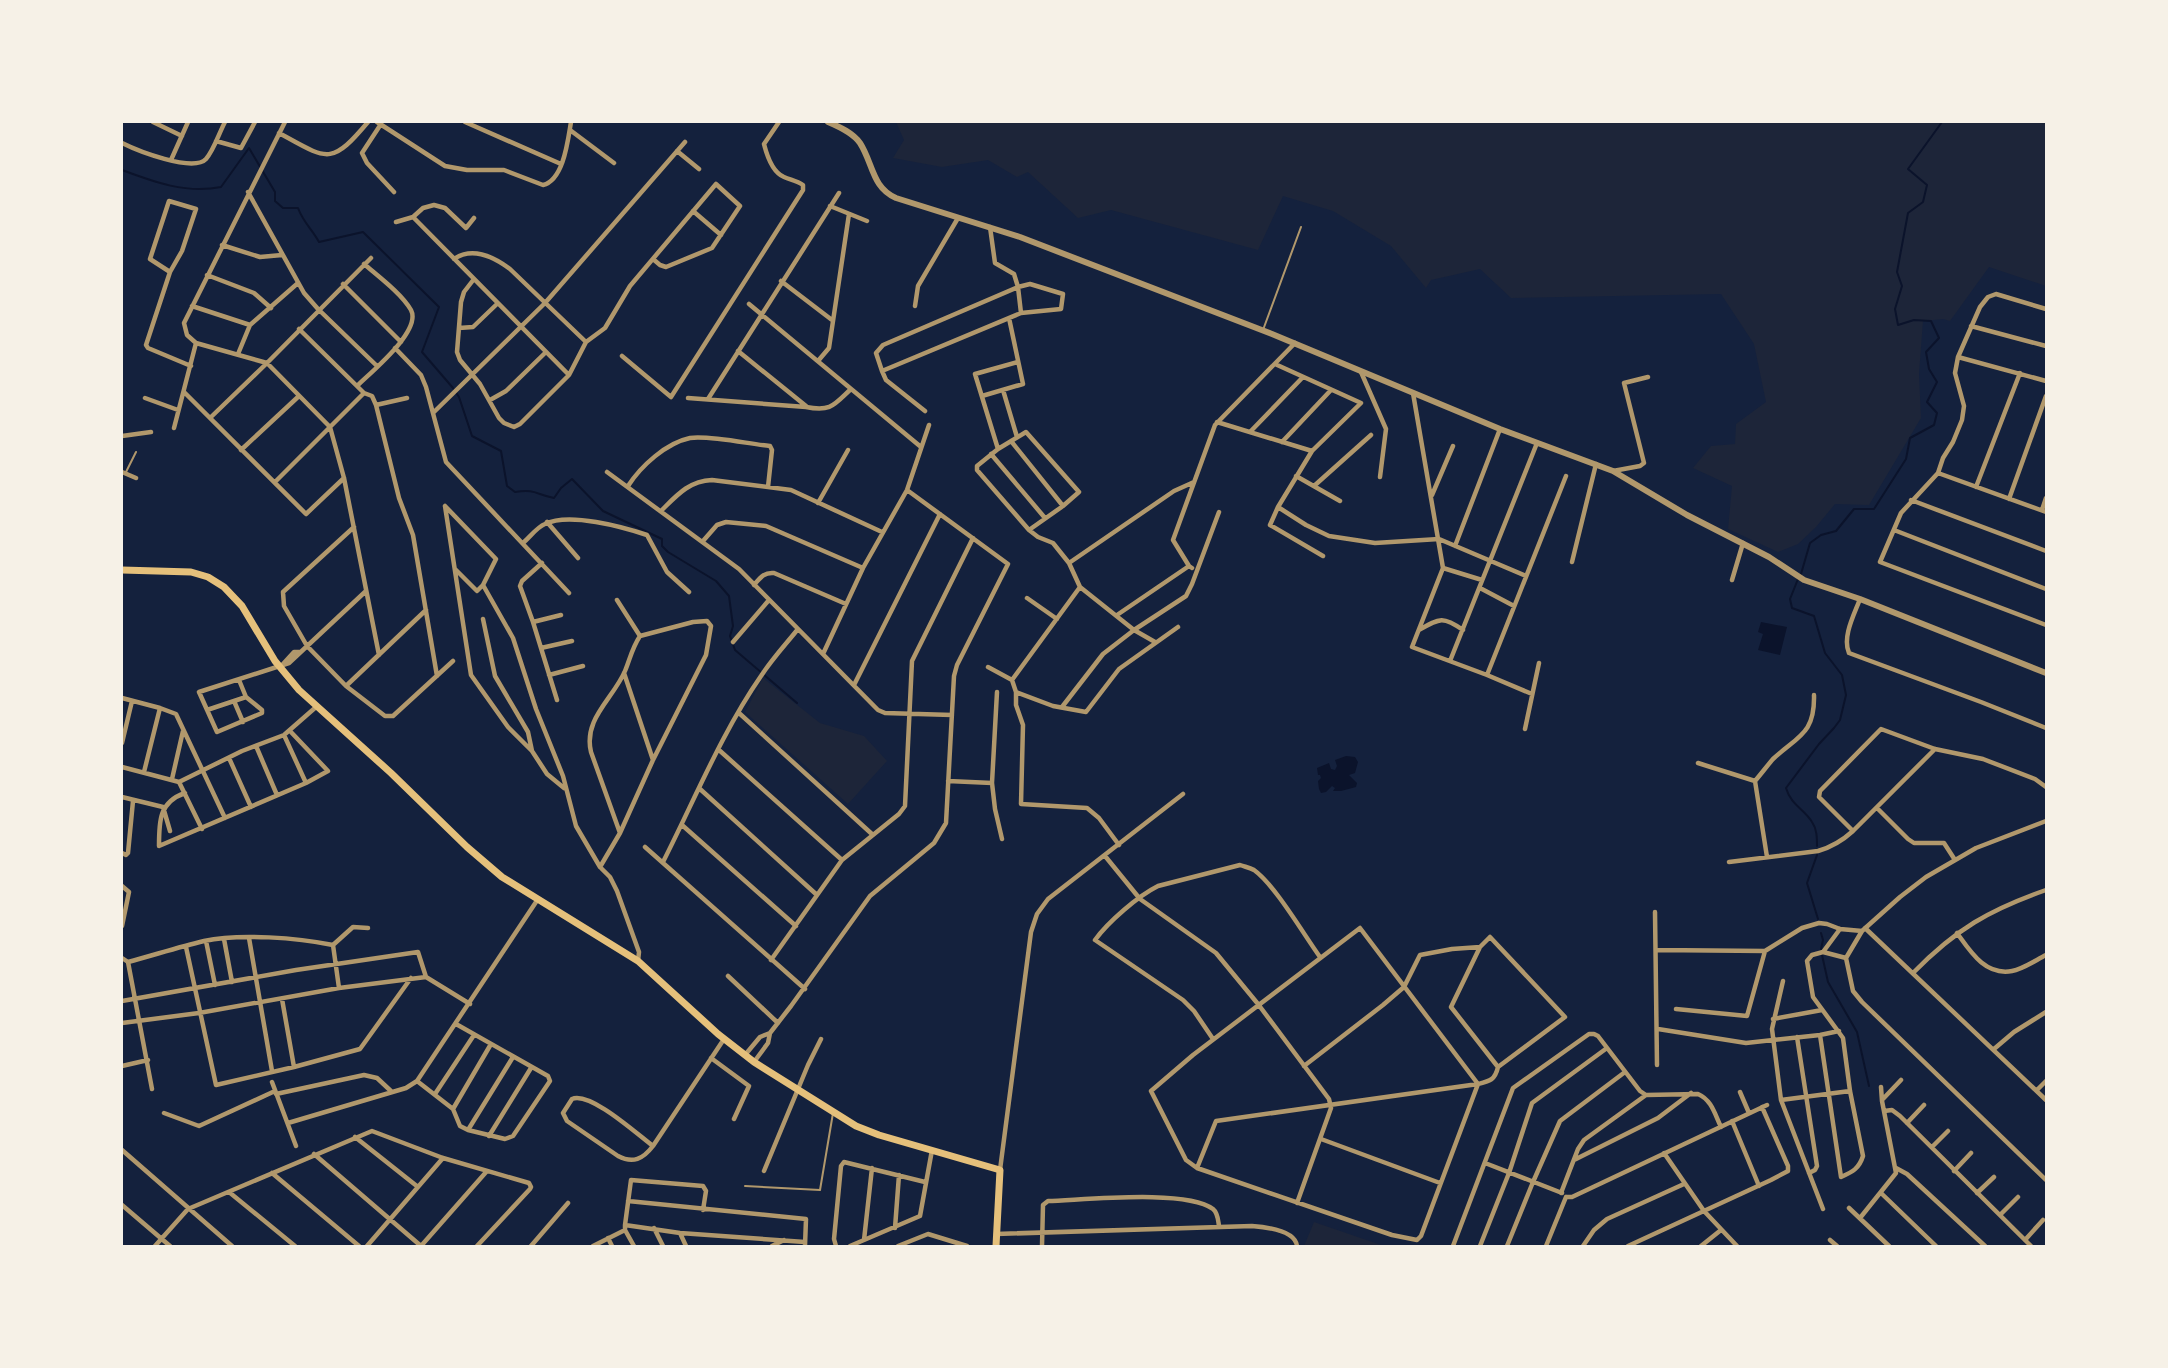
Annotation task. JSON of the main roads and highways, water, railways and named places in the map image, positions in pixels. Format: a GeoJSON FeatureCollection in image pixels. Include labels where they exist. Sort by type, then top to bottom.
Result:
{"type":"FeatureCollection","features":[{"type":"Feature","properties":{"kind":"main road"},"geometry":{"type":"LineString","coordinates":[[122,570],[191,572],[215,580],[242,606],[281,665],[316,707],[391,773],[467,847],[502,877],[638,961],[724,1039],[754,1062],[856,1126],[879,1135],[1000,1170],[996,1246]]}},
{"type":"Feature","properties":{"kind":"waterway"},"geometry":{"type":"LineString","coordinates":[[1801,574],[1810,543],[1821,535],[1836,531],[1854,509],[1874,509],[1906,459],[1910,438],[1934,425],[1937,413],[1927,402],[1937,382],[1929,369],[1926,352],[1939,338],[1931,321],[1914,320],[1898,325],[1895,309],[1902,286],[1897,272],[1908,213],[1923,202],[1927,185],[1908,169],[1942,122]]}},
{"type":"Feature","properties":{"kind":"waterway"},"geometry":{"type":"LineString","coordinates":[[122,170],[170,186],[195,189],[221,187],[249,148],[275,192],[275,201],[283,208],[298,208],[319,242],[363,232],[439,307],[422,352],[459,397],[472,436],[501,451],[507,486],[515,492],[532,492],[554,498],[572,479],[603,511],[662,539],[662,546],[668,552],[716,581],[729,596],[733,626],[730,636],[735,650],[797,703]]}},
{"type":"Feature","properties":{"kind":"waterway"},"geometry":{"type":"LineString","coordinates":[[1798,579],[1790,599],[1792,608],[1814,616],[1825,653],[1842,675],[1846,695],[1840,720],[1786,788],[1794,803],[1814,825],[1817,846]]}},
{"type":"Feature","properties":{"kind":"waterway"},"geometry":{"type":"LineString","coordinates":[[1817,855],[1807,883],[1818,919]]}},
{"type":"Feature","properties":{"kind":"waterway"},"geometry":{"type":"LineString","coordinates":[[1821,933],[1823,940],[1821,949]]}},
{"type":"Feature","properties":{"kind":"waterway"},"geometry":{"type":"LineString","coordinates":[[1822,955],[1828,982],[1857,1032],[1869,1086]]}}]}
